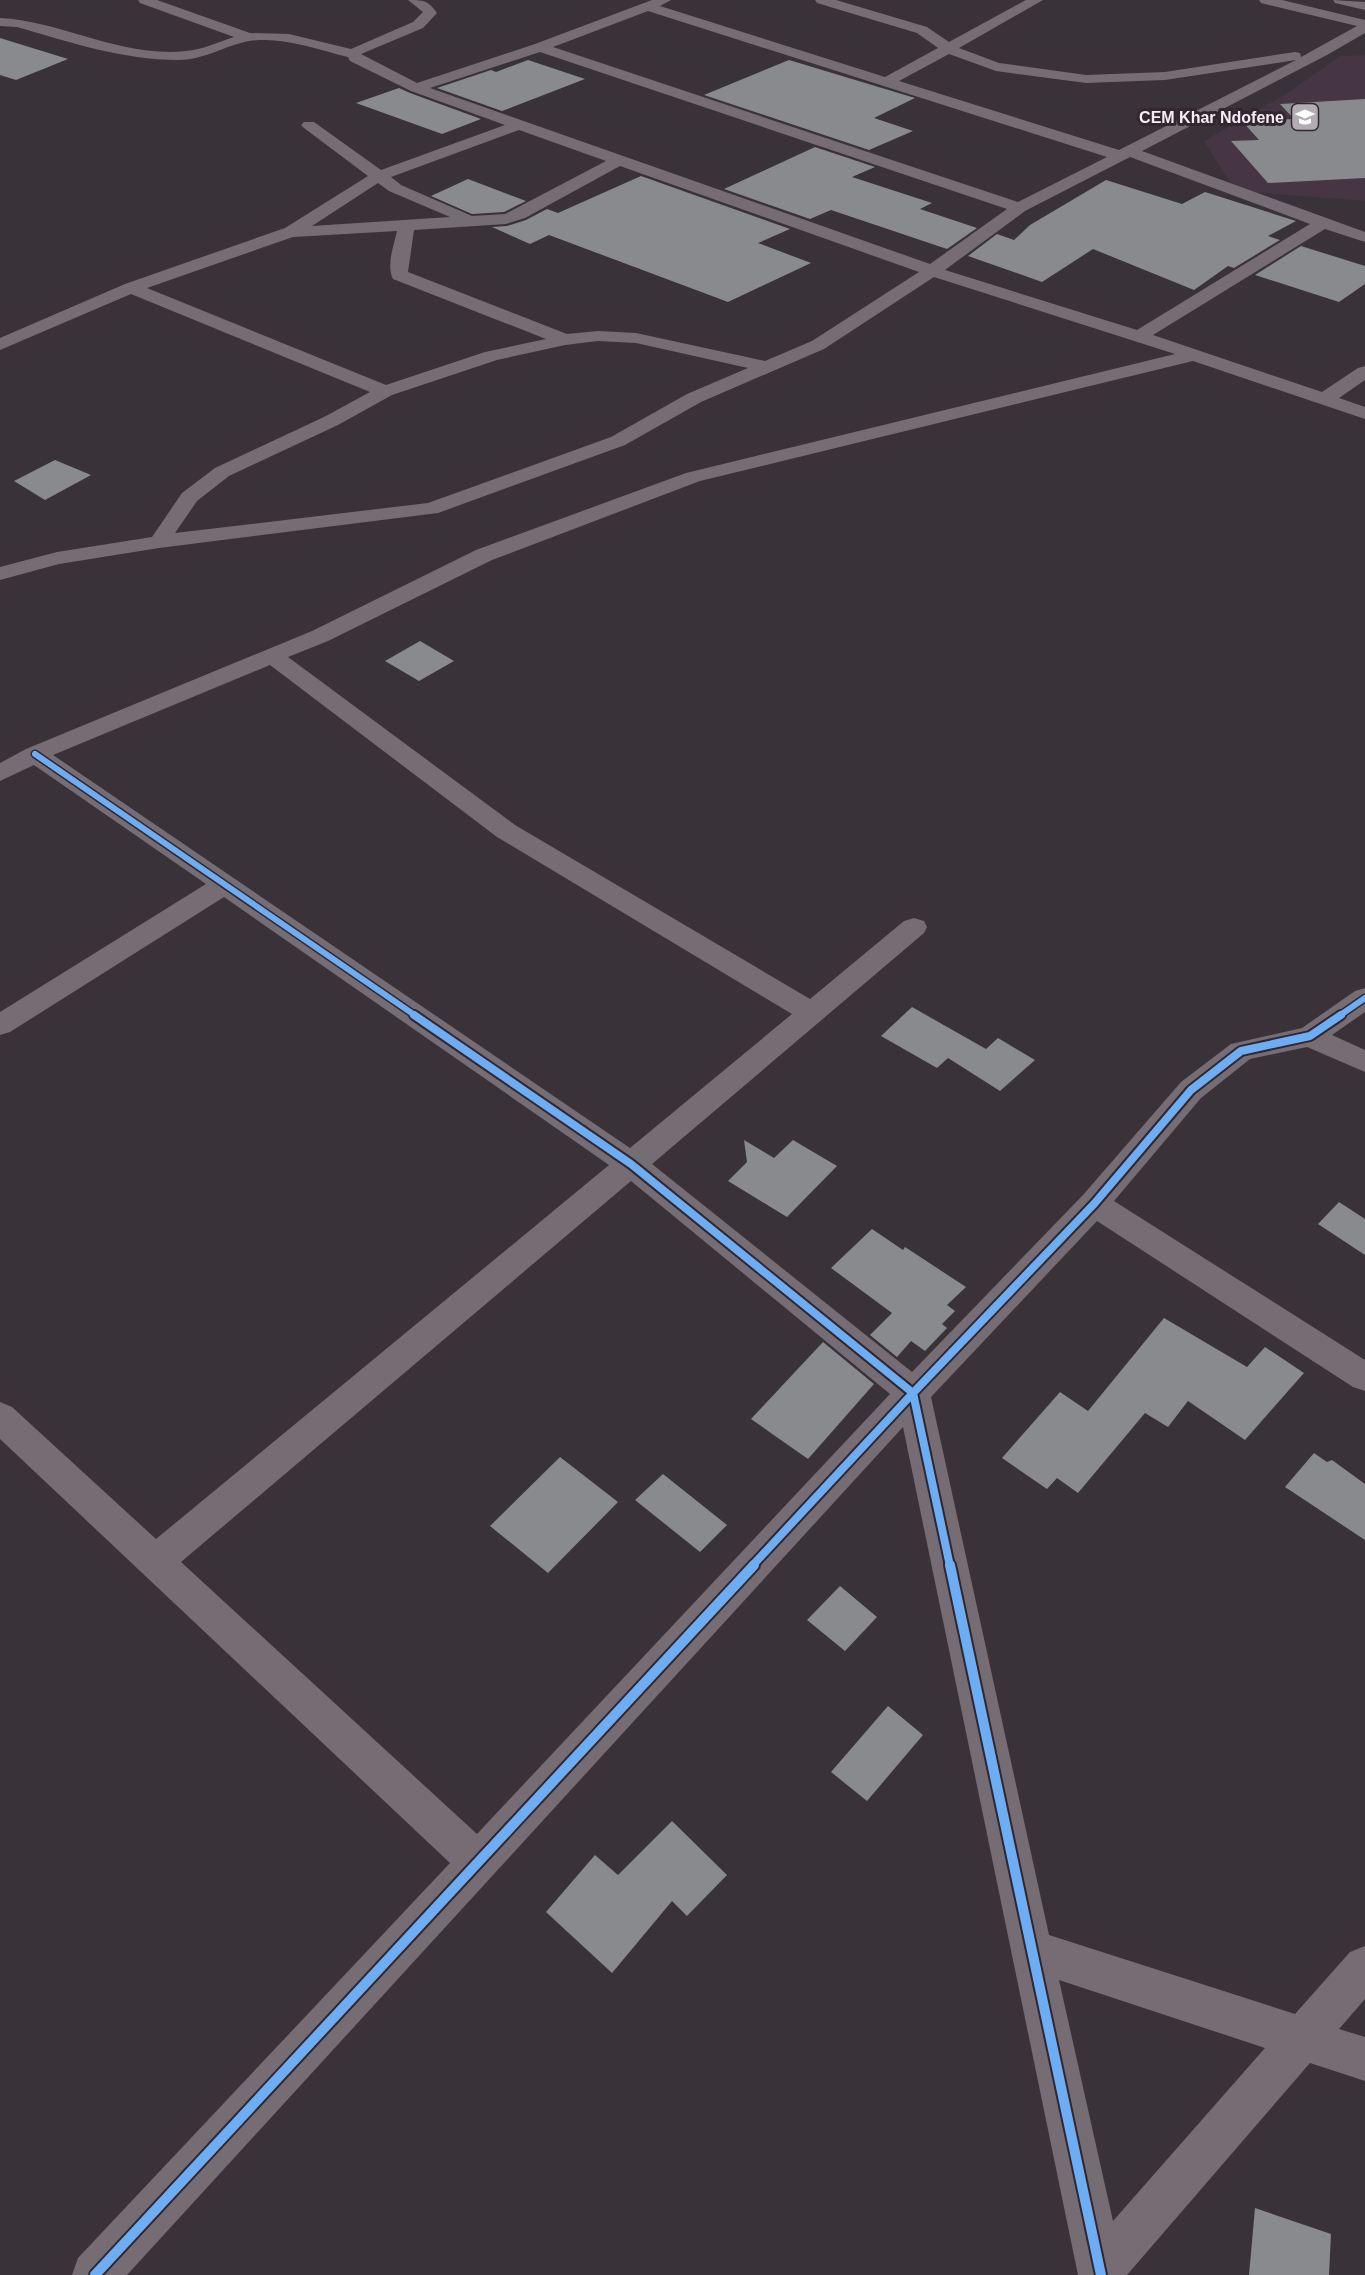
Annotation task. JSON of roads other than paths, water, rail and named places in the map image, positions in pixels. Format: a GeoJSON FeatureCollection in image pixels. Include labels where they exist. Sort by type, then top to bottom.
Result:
{"type":"FeatureCollection","features":[{"type":"Feature","properties":{"kind":"main road"},"geometry":{"type":"LineString","coordinates":[[1340,0],[1365,6]]}},
{"type":"Feature","properties":{"kind":"street"},"geometry":{"type":"LineString","coordinates":[[145,0],[248,37]]}},
{"type":"Feature","properties":{"kind":"street"},"geometry":{"type":"LineString","coordinates":[[416,88],[540,47],[664,0]]}},
{"type":"Feature","properties":{"kind":"street"},"geometry":{"type":"LineString","coordinates":[[822,0],[922,30],[949,49],[996,67],[1086,80],[1165,76],[1322,52]]}},
{"type":"Feature","properties":{"kind":"street"},"geometry":{"type":"LineString","coordinates":[[885,83],[1036,0]]}},
{"type":"Feature","properties":{"kind":"street"},"geometry":{"type":"LineString","coordinates":[[1266,0],[1365,25]]}},
{"type":"Feature","properties":{"kind":"street"},"geometry":{"type":"LineString","coordinates":[[354,54],[357,50],[418,25],[430,13],[426,2]]}},
{"type":"Feature","properties":{"kind":"street"},"geometry":{"type":"LineString","coordinates":[[646,6],[885,83],[1123,153],[1365,237]]}},
{"type":"Feature","properties":{"kind":"street"},"geometry":{"type":"LineString","coordinates":[[0,22],[18,23],[137,53],[182,56],[213,49],[248,37],[279,37],[354,54],[355,58],[416,88],[933,271],[1138,336],[1365,413]]}},
{"type":"Feature","properties":{"kind":"street"},"geometry":{"type":"LineString","coordinates":[[0,574],[57,558],[159,542],[431,509],[618,441],[694,398],[818,345],[933,271],[1019,208],[1322,52],[1365,25]]}},
{"type":"Feature","properties":{"kind":"street"},"geometry":{"type":"LineString","coordinates":[[540,47],[1019,208]]}},
{"type":"Feature","properties":{"kind":"street"},"geometry":{"type":"LineString","coordinates":[[0,345],[130,288],[291,232],[377,177],[520,124]]}},
{"type":"Feature","properties":{"kind":"street"},"geometry":{"type":"LineString","coordinates":[[309,125],[395,188],[472,221]]}},
{"type":"Feature","properties":{"kind":"street"},"geometry":{"type":"LineString","coordinates":[[291,232],[506,219],[519,216],[619,160]]}},
{"type":"Feature","properties":{"kind":"street"},"geometry":{"type":"LineString","coordinates":[[1138,336],[1323,223]]}},
{"type":"Feature","properties":{"kind":"street"},"geometry":{"type":"LineString","coordinates":[[406,226],[399,260],[399,275],[565,340]]}},
{"type":"Feature","properties":{"kind":"street"},"geometry":{"type":"LineString","coordinates":[[130,288],[385,391]]}},
{"type":"Feature","properties":{"kind":"street"},"geometry":{"type":"LineString","coordinates":[[159,542],[189,496],[222,472],[331,421],[385,391],[492,356],[565,340],[598,336],[636,338],[767,367]]}},
{"type":"Feature","properties":{"kind":"street"},"geometry":{"type":"LineString","coordinates":[[0,773],[35,754],[320,636],[484,555],[693,477],[1194,355]]}},
{"type":"Feature","properties":{"kind":"street"},"geometry":{"type":"LineString","coordinates":[[1325,399],[1365,372]]}},
{"type":"Feature","properties":{"kind":"street"},"geometry":{"type":"LineString","coordinates":[[272,656],[506,831],[812,1013]]}},
{"type":"Feature","properties":{"kind":"street"},"geometry":{"type":"LineString","coordinates":[[35,754],[631,1164],[913,1392],[1101,2273]]}},
{"type":"Feature","properties":{"kind":"street"},"geometry":{"type":"LineString","coordinates":[[0,1025],[225,884]]}},
{"type":"Feature","properties":{"kind":"street"},"geometry":{"type":"LineString","coordinates":[[155,1562],[914,927]]}},
{"type":"Feature","properties":{"kind":"street"},"geometry":{"type":"LineString","coordinates":[[95,2275],[913,1392],[1094,1204],[1191,1090],[1241,1051],[1310,1036],[1365,998]]}},
{"type":"Feature","properties":{"kind":"street"},"geometry":{"type":"LineString","coordinates":[[1310,1036],[1365,1062]]}},
{"type":"Feature","properties":{"kind":"street"},"geometry":{"type":"LineString","coordinates":[[1094,1204],[1365,1377]]}},
{"type":"Feature","properties":{"kind":"street"},"geometry":{"type":"LineString","coordinates":[[0,1417],[478,1862]]}},
{"type":"Feature","properties":{"kind":"street"},"geometry":{"type":"LineString","coordinates":[[1032,1950],[1365,2059]]}},
{"type":"Feature","properties":{"kind":"street"},"geometry":{"type":"LineString","coordinates":[[1101,2273],[1365,1967]]}},
{"type":"Feature","properties":{"kind":"place","name":"CEM Khar Ndofene"},"geometry":{"type":"Point","coordinates":[1305,117]}}]}
